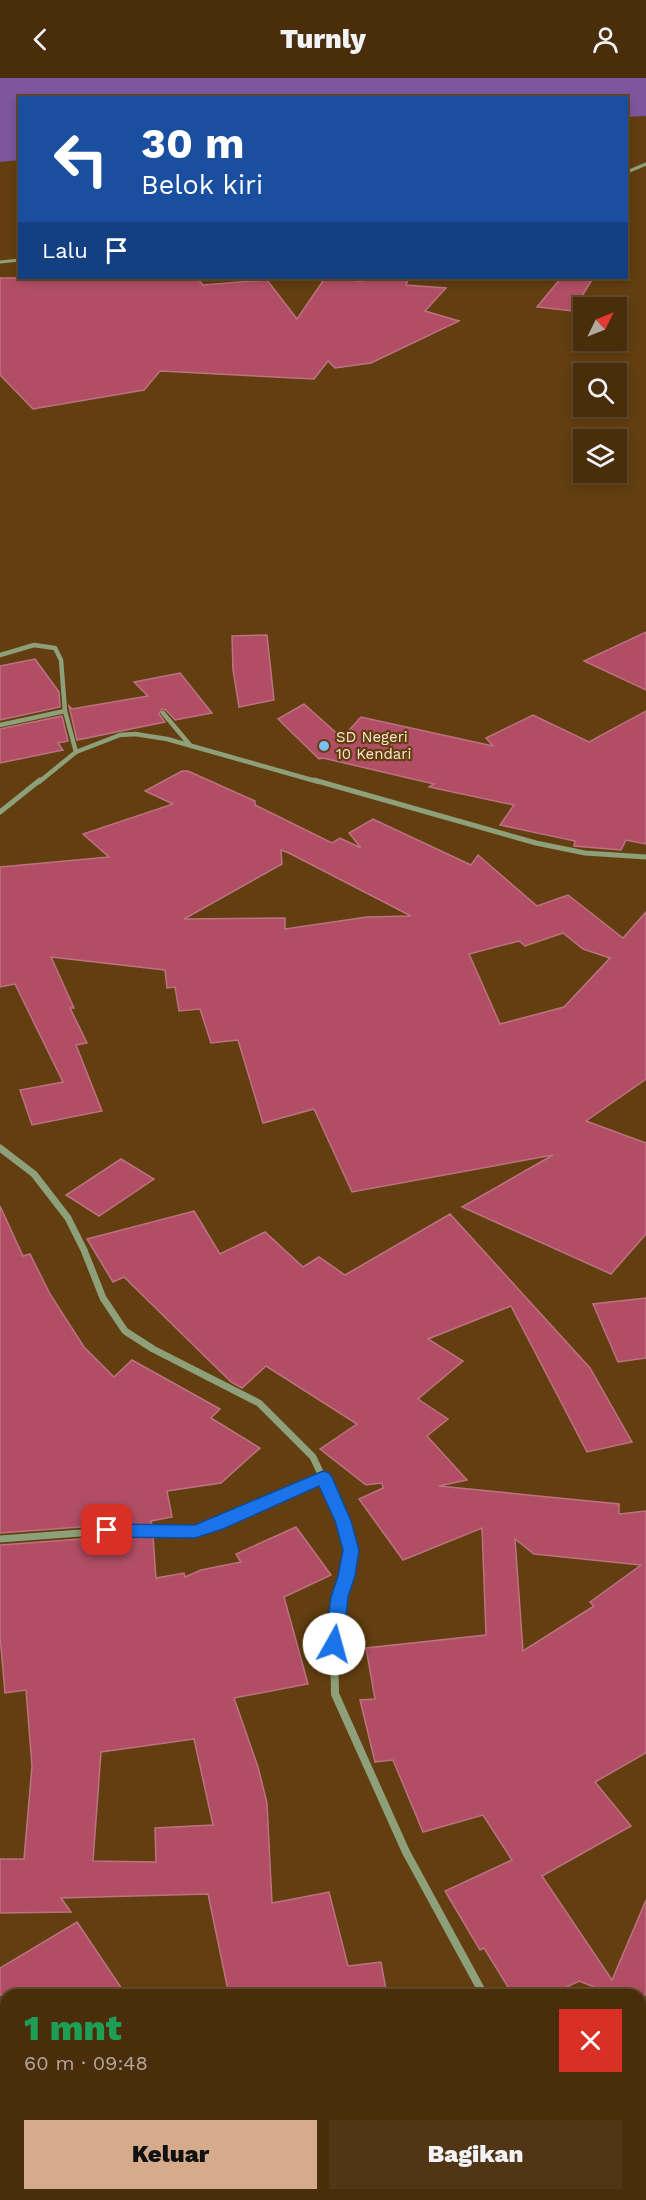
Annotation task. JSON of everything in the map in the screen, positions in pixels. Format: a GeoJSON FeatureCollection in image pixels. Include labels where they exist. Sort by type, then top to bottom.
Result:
{"type":"FeatureCollection","features":[{"type":"Feature","properties":{"kind":"street"},"geometry":{"type":"LineString","coordinates":[[628,172],[646,164]]}},
{"type":"Feature","properties":{"kind":"street"},"geometry":{"type":"LineString","coordinates":[[0,262],[18,260]]}},
{"type":"Feature","properties":{"kind":"street"},"geometry":{"type":"LineString","coordinates":[[0,655],[34,645],[55,648],[62,660],[65,711],[76,752]]}},
{"type":"Feature","properties":{"kind":"street"},"geometry":{"type":"LineString","coordinates":[[0,725],[65,711]]}},
{"type":"Feature","properties":{"kind":"street"},"geometry":{"type":"LineString","coordinates":[[164,713],[190,746]]}},
{"type":"Feature","properties":{"kind":"street"},"geometry":{"type":"LineString","coordinates":[[0,812],[76,752],[110,738],[135,734],[190,746],[536,843],[585,852],[646,857]]}},
{"type":"Feature","properties":{"kind":"street"},"geometry":{"type":"LineString","coordinates":[[0,1148],[34,1174],[62,1210],[84,1250],[103,1298],[125,1331],[153,1349],[259,1403],[313,1457],[343,1521],[351,1550],[339,1597],[334,1644],[335,1694],[406,1852],[481,1989]]}},
{"type":"Feature","properties":{"kind":"street"},"geometry":{"type":"LineString","coordinates":[[0,1539],[107,1530],[195,1531],[217,1525],[323,1477]]}},
{"type":"Feature","properties":{"kind":"shaded area"},"geometry":{"type":"Polygon","coordinates":[[[0,78],[646,78],[646,116],[628,117],[628,96],[18,96],[18,160],[0,162],[0,78]]]}},
{"type":"Feature","properties":{"kind":"building"},"geometry":{"type":"Polygon","coordinates":[[[0,278],[198,279],[203,285],[267,280],[297,319],[324,279],[361,281],[362,279],[409,279],[406,285],[446,288],[425,311],[459,321],[371,363],[335,368],[328,361],[314,379],[160,371],[144,390],[33,409],[0,375],[0,278]]]}},
{"type":"Feature","properties":{"kind":"building"},"geometry":{"type":"Polygon","coordinates":[[[560,279],[592,279],[581,297],[573,297],[573,311],[537,307],[560,279]]]}},
{"type":"Feature","properties":{"kind":"building"},"geometry":{"type":"Polygon","coordinates":[[[646,632],[646,690],[584,661],[646,632]]]}},
{"type":"Feature","properties":{"kind":"building"},"geometry":{"type":"Polygon","coordinates":[[[267,635],[274,700],[239,707],[233,670],[232,636],[267,635]]]}},
{"type":"Feature","properties":{"kind":"building"},"geometry":{"type":"Polygon","coordinates":[[[35,659],[59,692],[60,707],[0,720],[0,666],[35,659]]]}},
{"type":"Feature","properties":{"kind":"building"},"geometry":{"type":"Polygon","coordinates":[[[180,673],[212,713],[175,720],[166,710],[162,709],[159,714],[165,722],[77,740],[69,706],[72,709],[148,696],[134,682],[180,673]]]}},
{"type":"Feature","properties":{"kind":"building"},"geometry":{"type":"Polygon","coordinates":[[[304,704],[342,738],[361,717],[493,746],[486,738],[533,715],[589,742],[646,711],[646,844],[626,840],[621,850],[574,846],[575,841],[500,825],[514,805],[429,787],[434,784],[323,758],[319,759],[278,719],[304,704]]]}},
{"type":"Feature","properties":{"kind":"building"},"geometry":{"type":"Polygon","coordinates":[[[62,716],[68,741],[58,743],[63,750],[0,763],[0,729],[62,716]]]}},
{"type":"Feature","properties":{"kind":"building"},"geometry":{"type":"Polygon","coordinates":[[[182,771],[188,771],[255,801],[255,805],[332,843],[340,838],[361,848],[349,833],[373,819],[471,865],[478,855],[537,906],[568,895],[623,938],[646,912],[646,1079],[586,1121],[646,1143],[646,1234],[611,1274],[462,1207],[553,1155],[352,1192],[314,1109],[263,1123],[238,1040],[211,1043],[200,1009],[179,1011],[175,987],[167,988],[165,970],[51,957],[74,1008],[70,1008],[87,1043],[76,1045],[102,1111],[32,1125],[20,1090],[63,1082],[15,984],[0,987],[0,867],[109,857],[83,834],[173,804],[145,791],[182,771]],[[281,850],[282,864],[184,919],[285,918],[285,929],[367,917],[411,916],[289,853],[281,850]],[[563,933],[525,946],[519,941],[469,954],[500,1024],[564,1007],[610,958],[583,949],[563,933]]]}},
{"type":"Feature","properties":{"kind":"building"},"geometry":{"type":"Polygon","coordinates":[[[121,1159],[154,1179],[99,1216],[66,1195],[121,1159]]]}},
{"type":"Feature","properties":{"kind":"building"},"geometry":{"type":"Polygon","coordinates":[[[0,1206],[23,1256],[30,1254],[50,1294],[84,1347],[114,1377],[132,1360],[220,1409],[211,1418],[260,1448],[221,1483],[167,1491],[172,1517],[151,1521],[152,1525],[107,1525],[0,1533],[0,1206]]]}},
{"type":"Feature","properties":{"kind":"building"},"geometry":{"type":"Polygon","coordinates":[[[194,1211],[220,1254],[265,1232],[303,1267],[319,1257],[345,1275],[450,1214],[590,1368],[632,1442],[587,1452],[511,1306],[428,1339],[463,1361],[418,1399],[448,1419],[427,1436],[467,1480],[439,1486],[619,1504],[619,1514],[646,1511],[646,1753],[595,1782],[631,1826],[542,1876],[612,1980],[646,1900],[646,1989],[599,1989],[579,1981],[562,1989],[509,1989],[484,1948],[480,1950],[445,1891],[512,1860],[483,1815],[423,1832],[393,1760],[375,1762],[360,1700],[375,1699],[366,1648],[486,1635],[482,1528],[403,1560],[359,1499],[383,1488],[382,1483],[366,1485],[320,1449],[357,1424],[266,1366],[242,1388],[231,1382],[124,1277],[113,1282],[87,1239],[194,1211]],[[515,1539],[523,1651],[594,1606],[590,1602],[641,1565],[534,1554],[515,1539]]]}},
{"type":"Feature","properties":{"kind":"building"},"geometry":{"type":"Polygon","coordinates":[[[646,1298],[646,1358],[618,1362],[593,1304],[646,1298]]]}},
{"type":"Feature","properties":{"kind":"building"},"geometry":{"type":"Polygon","coordinates":[[[296,1527],[331,1575],[284,1597],[308,1684],[234,1698],[258,1767],[267,1803],[272,1903],[329,1892],[348,1966],[381,1962],[386,1989],[228,1989],[208,1894],[61,1898],[71,1912],[0,1913],[0,1859],[24,1859],[32,1766],[26,1690],[5,1693],[0,1636],[0,1545],[107,1537],[153,1537],[156,1578],[184,1573],[185,1577],[201,1570],[241,1562],[236,1554],[296,1527]],[[194,1739],[101,1752],[93,1861],[156,1862],[155,1828],[213,1825],[194,1739]]]}},
{"type":"Feature","properties":{"kind":"building"},"geometry":{"type":"Polygon","coordinates":[[[77,1922],[122,1989],[0,1989],[0,1968],[77,1922]]]}},
{"type":"Feature","properties":{"kind":"place","name":"SD Negeri 10 Kendari"},"geometry":{"type":"Point","coordinates":[324,746]}},
{"type":"Feature","properties":{"kind":"route"},"geometry":{"type":"LineString","coordinates":[[107,1530],[195,1531],[217,1525],[323,1477],[343,1521],[351,1550],[339,1597],[334,1644]]}}]}
